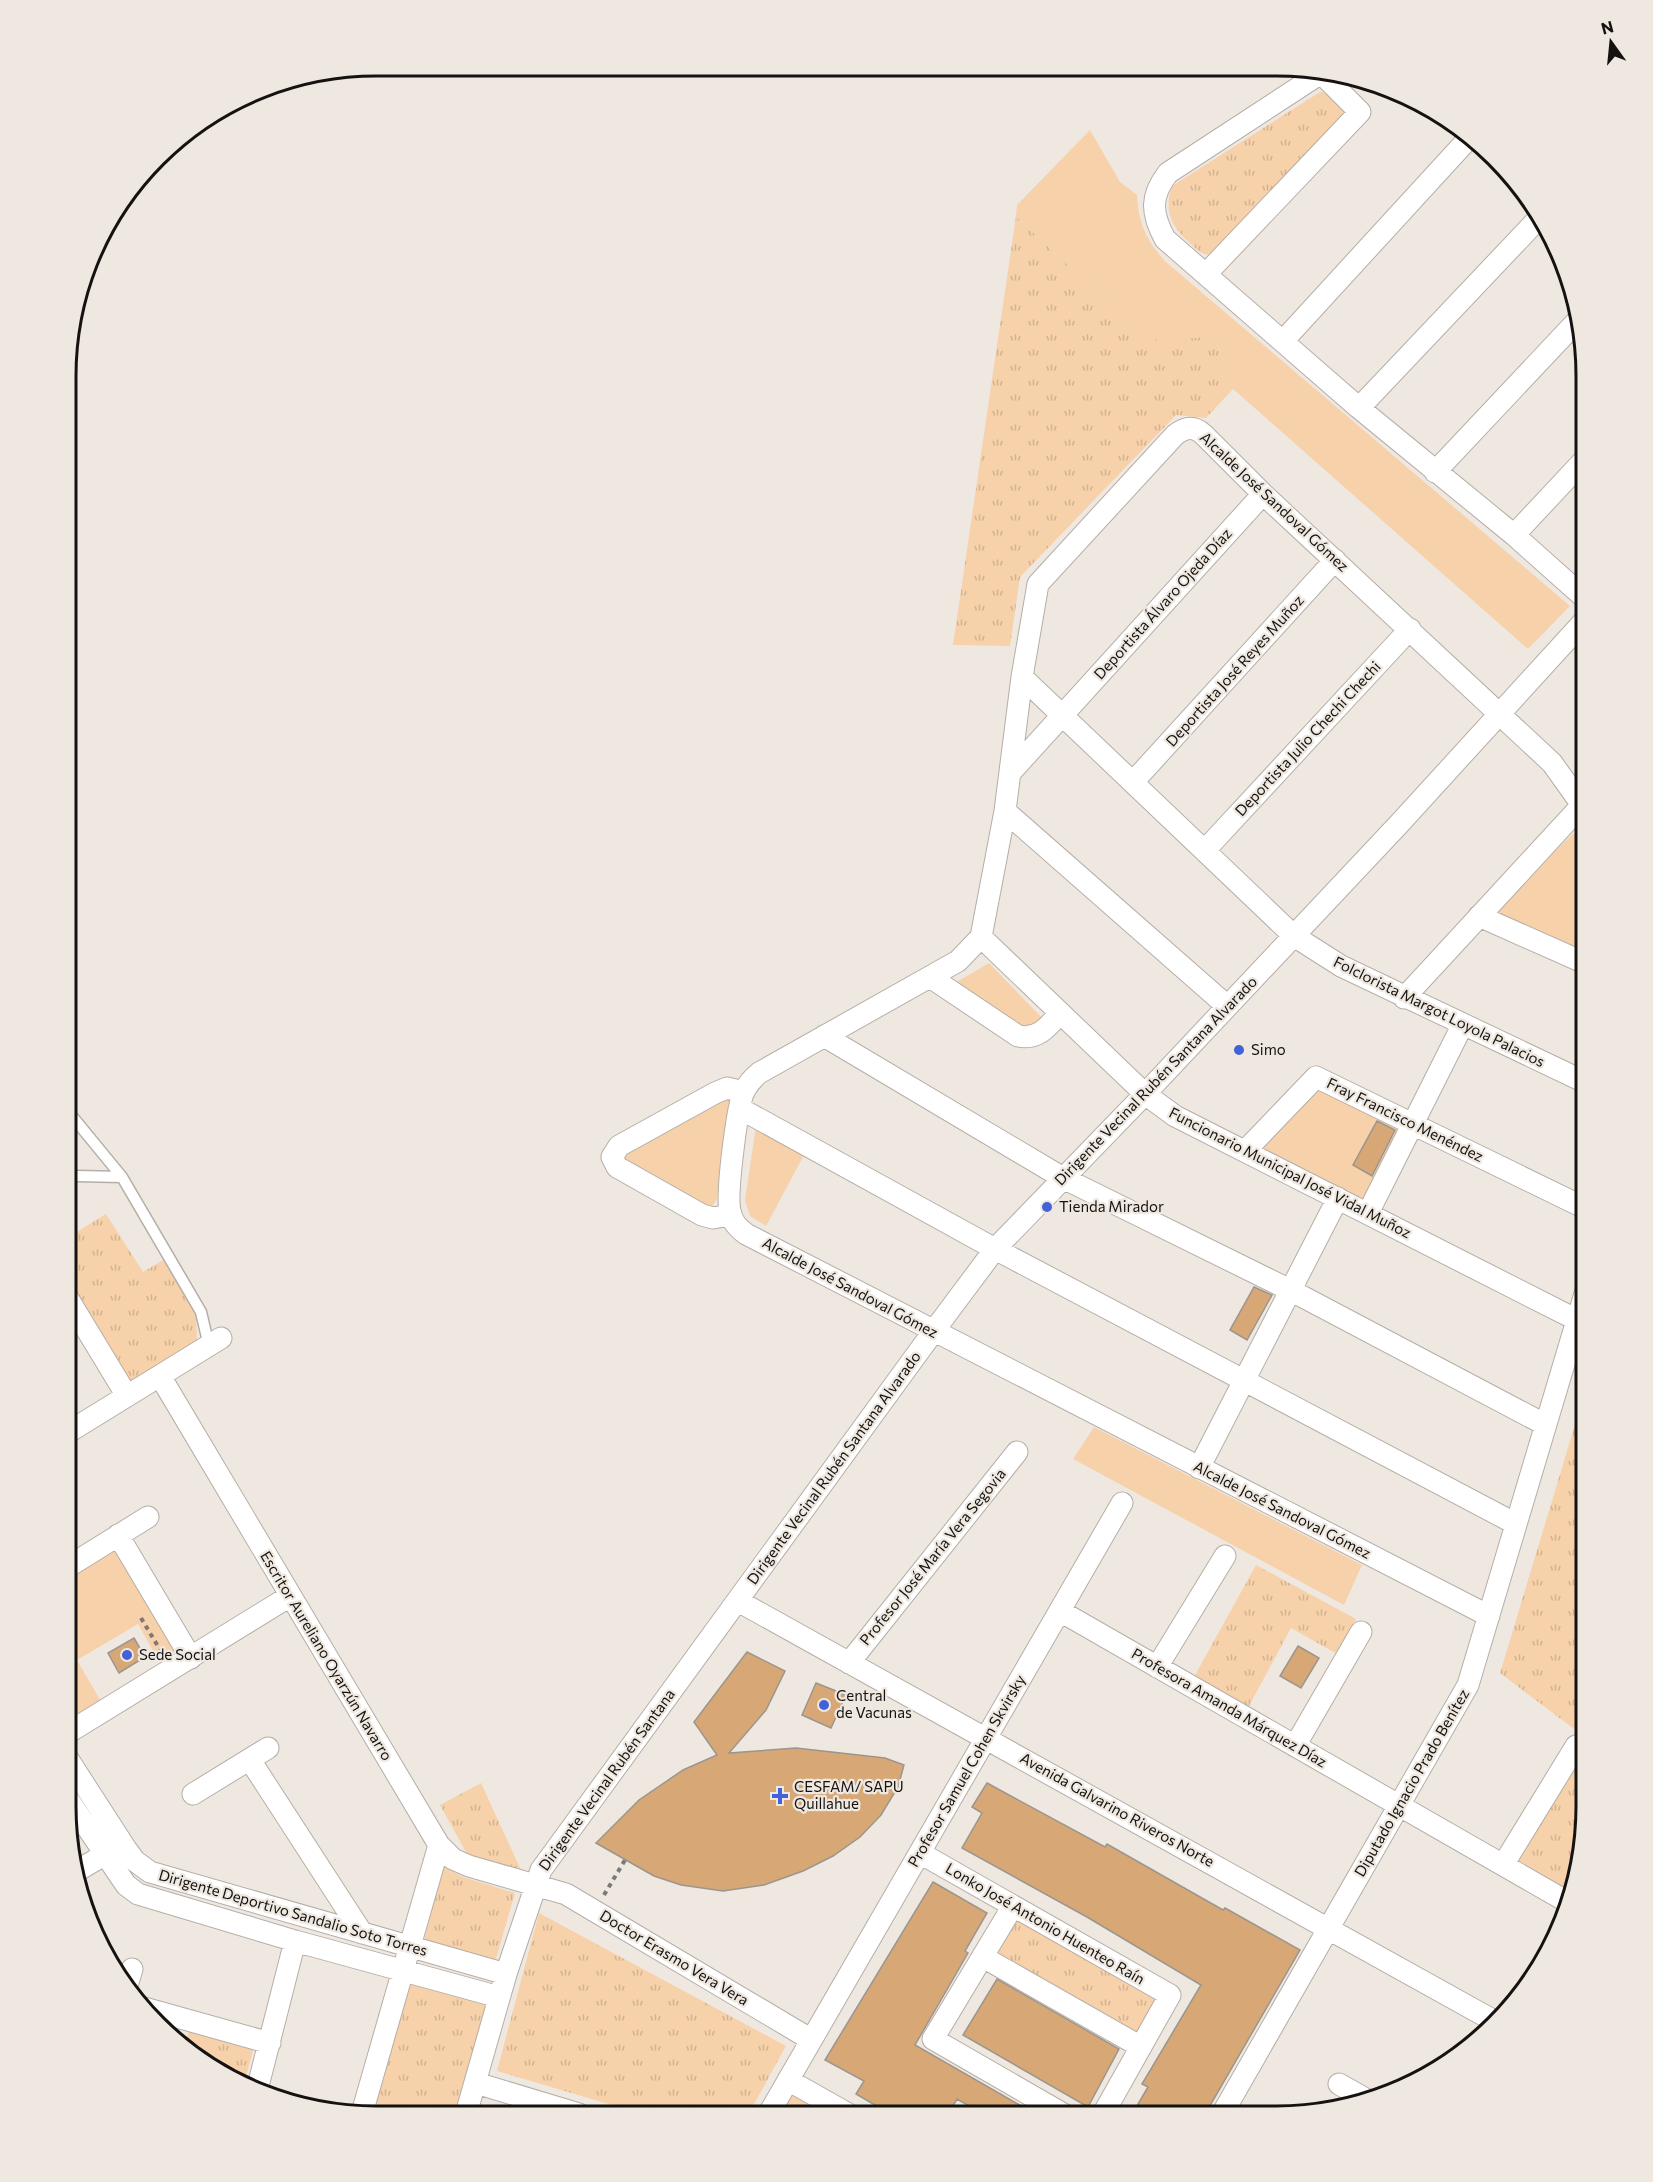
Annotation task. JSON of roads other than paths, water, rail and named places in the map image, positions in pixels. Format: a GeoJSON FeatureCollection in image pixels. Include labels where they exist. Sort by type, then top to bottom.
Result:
{"type":"FeatureCollection","features":[{"type":"Feature","properties":{"kind":"street"},"geometry":{"type":"LineString","coordinates":[[1313,79],[1186,160],[1160,184],[1155,193],[1156,223],[1165,239],[1359,408],[1576,590]]}},
{"type":"Feature","properties":{"kind":"street"},"geometry":{"type":"LineString","coordinates":[[1206,274],[1360,112],[1332,81]]}},
{"type":"Feature","properties":{"kind":"street"},"geometry":{"type":"LineString","coordinates":[[1283,341],[1465,143]]}},
{"type":"Feature","properties":{"kind":"street"},"geometry":{"type":"LineString","coordinates":[[1359,408],[1534,223]]}},
{"type":"Feature","properties":{"kind":"street"},"geometry":{"type":"LineString","coordinates":[[1435,472],[1572,327]]}},
{"type":"Feature","properties":{"kind":"street","name":"Alcalde José Sandoval Gómez"},"geometry":{"type":"LineString","coordinates":[[981,937],[1005,811],[1035,591],[1042,578],[1174,435],[1184,429],[1199,430],[1263,494],[1500,712]]}},
{"type":"Feature","properties":{"kind":"street"},"geometry":{"type":"LineString","coordinates":[[1514,536],[1576,469]]}},
{"type":"Feature","properties":{"kind":"street","name":"Deportista Álvaro Ojeda Díaz"},"geometry":{"type":"LineString","coordinates":[[1063,715],[1263,494]]}},
{"type":"Feature","properties":{"kind":"street","name":"Deportista José Reyes Muñoz"},"geometry":{"type":"LineString","coordinates":[[1134,781],[1335,560]]}},
{"type":"Feature","properties":{"kind":"street","name":"Deportista Julio Chechi Chechi"},"geometry":{"type":"LineString","coordinates":[[1206,849],[1410,629]]}},
{"type":"Feature","properties":{"kind":"street","name":"Dirigente Vecinal Rubén Santana Alvarado"},"geometry":{"type":"LineString","coordinates":[[738,1601],[995,1250],[1294,936],[1576,630]]}},
{"type":"Feature","properties":{"kind":"street","name":"Folclorista Margot Loyola Palacios"},"geometry":{"type":"LineString","coordinates":[[1022,677],[1206,849],[1294,936],[1341,966],[1404,998],[1576,1078]]}},
{"type":"Feature","properties":{"kind":"street"},"geometry":{"type":"LineString","coordinates":[[1500,712],[1552,763],[1576,798]]}},
{"type":"Feature","properties":{"kind":"street"},"geometry":{"type":"LineString","coordinates":[[1010,773],[1063,715]]}},
{"type":"Feature","properties":{"kind":"street"},"geometry":{"type":"LineString","coordinates":[[1005,811],[1227,1006]]}},
{"type":"Feature","properties":{"kind":"street"},"geometry":{"type":"LineString","coordinates":[[1404,998],[1479,916],[1576,820]]}},
{"type":"Feature","properties":{"kind":"street"},"geometry":{"type":"LineString","coordinates":[[1479,916],[1576,959]]}},
{"type":"Feature","properties":{"kind":"street"},"geometry":{"type":"LineString","coordinates":[[981,937],[958,962],[759,1073],[742,1100],[729,1195],[731,1215],[713,1218],[702,1215],[617,1167],[612,1157],[619,1146],[727,1088],[742,1100],[995,1250],[1516,1524]]}},
{"type":"Feature","properties":{"kind":"street","name":"Funcionario Municipal José Vidal Muñoz"},"geometry":{"type":"LineString","coordinates":[[981,937],[1145,1094],[1175,1116],[1575,1319]]}},
{"type":"Feature","properties":{"kind":"street"},"geometry":{"type":"LineString","coordinates":[[930,977],[1018,1036],[1026,1038],[1040,1033],[1060,1013]]}},
{"type":"Feature","properties":{"kind":"street"},"geometry":{"type":"LineString","coordinates":[[1368,1213],[1462,1026]]}},
{"type":"Feature","properties":{"kind":"street"},"geometry":{"type":"LineString","coordinates":[[824,1036],[1063,1178],[1290,1290],[1544,1424]]}},
{"type":"Feature","properties":{"kind":"street","name":"Fray Francisco Menéndez"},"geometry":{"type":"LineString","coordinates":[[1245,1151],[1316,1077],[1576,1204]]}},
{"type":"Feature","properties":{"kind":"street"},"geometry":{"type":"LineString","coordinates":[[1198,1468],[1338,1198]]}},
{"type":"Feature","properties":{"kind":"street","name":"Alcalde José Sandoval Gómez"},"geometry":{"type":"LineString","coordinates":[[731,1215],[738,1228],[746,1234],[1489,1616]]}},
{"type":"Feature","properties":{"kind":"street"},"geometry":{"type":"LineString","coordinates":[[76,1312],[127,1396]]}},
{"type":"Feature","properties":{"kind":"street","name":"Diputado Ignacio Prado Benítez"},"geometry":{"type":"LineString","coordinates":[[1227,2106],[1468,1685],[1575,1319]]}},
{"type":"Feature","properties":{"kind":"street"},"geometry":{"type":"LineString","coordinates":[[76,1427],[215,1342]]}},
{"type":"Feature","properties":{"kind":"street","name":"Escritor Aureliano Oyarzún Navarro"},"geometry":{"type":"LineString","coordinates":[[160,1376],[439,1845],[453,1858],[469,1866],[535,1884]]}},
{"type":"Feature","properties":{"kind":"street","name":"Profesor José María Vera Segovia"},"geometry":{"type":"LineString","coordinates":[[849,1663],[1017,1452]]}},
{"type":"Feature","properties":{"kind":"street","name":"Profesor Samuel Cohen Skvirsky"},"geometry":{"type":"LineString","coordinates":[[773,2106],[1122,1503]]}},
{"type":"Feature","properties":{"kind":"street"},"geometry":{"type":"LineString","coordinates":[[76,1562],[148,1517]]}},
{"type":"Feature","properties":{"kind":"street"},"geometry":{"type":"LineString","coordinates":[[118,1536],[191,1658]]}},
{"type":"Feature","properties":{"kind":"street"},"geometry":{"type":"LineString","coordinates":[[1157,1667],[1225,1556]]}},
{"type":"Feature","properties":{"kind":"street"},"geometry":{"type":"LineString","coordinates":[[76,1728],[290,1596]]}},
{"type":"Feature","properties":{"kind":"street","name":"Avenida Galvarino Riveros Norte"},"geometry":{"type":"LineString","coordinates":[[738,1601],[1330,1927],[1489,2018]]}},
{"type":"Feature","properties":{"kind":"street","name":"Dirigente Vecinal Rubén Santana"},"geometry":{"type":"LineString","coordinates":[[471,2106],[499,1997],[541,1870],[738,1601]]}},
{"type":"Feature","properties":{"kind":"street","name":"Profesora Amanda Márquez Díaz"},"geometry":{"type":"LineString","coordinates":[[1060,1611],[1562,1899]]}},
{"type":"Feature","properties":{"kind":"street"},"geometry":{"type":"LineString","coordinates":[[1295,1746],[1361,1632]]}},
{"type":"Feature","properties":{"kind":"street"},"geometry":{"type":"LineString","coordinates":[[1503,1865],[1576,1746]]}},
{"type":"Feature","properties":{"kind":"street"},"geometry":{"type":"LineString","coordinates":[[193,1794],[268,1748]]}},
{"type":"Feature","properties":{"kind":"street"},"geometry":{"type":"LineString","coordinates":[[250,1760],[362,1933]]}},
{"type":"Feature","properties":{"kind":"street","name":"Dirigente Deportivo Sandalio Soto Torres"},"geometry":{"type":"LineString","coordinates":[[76,1772],[126,1849],[135,1861],[150,1872],[506,1974]]}},
{"type":"Feature","properties":{"kind":"street","name":"Dirigente Deportivo Sandalio Soto Torres"},"geometry":{"type":"LineString","coordinates":[[76,1812],[126,1885],[138,1894],[296,1941],[499,1997]]}},
{"type":"Feature","properties":{"kind":"street"},"geometry":{"type":"LineString","coordinates":[[364,2105],[439,1845]]}},
{"type":"Feature","properties":{"kind":"street","name":"Lonko José Antonio Huenteo Raín"},"geometry":{"type":"LineString","coordinates":[[920,1853],[1170,1995],[1141,2047]]}},
{"type":"Feature","properties":{"kind":"street"},"geometry":{"type":"LineString","coordinates":[[83,1867],[104,1855]]}},
{"type":"Feature","properties":{"kind":"street","name":"Doctor Erasmo Vera Vera"},"geometry":{"type":"LineString","coordinates":[[535,1884],[566,1894],[810,2039]]}},
{"type":"Feature","properties":{"kind":"street"},"geometry":{"type":"LineString","coordinates":[[1013,1906],[933,2039],[1049,2106]]}},
{"type":"Feature","properties":{"kind":"street"},"geometry":{"type":"LineString","coordinates":[[259,2082],[296,1941]]}},
{"type":"Feature","properties":{"kind":"street"},"geometry":{"type":"LineString","coordinates":[[983,1957],[1141,2047],[1107,2106]]}},
{"type":"Feature","properties":{"kind":"street"},"geometry":{"type":"LineString","coordinates":[[159,2012],[270,2043]]}},
{"type":"Feature","properties":{"kind":"street"},"geometry":{"type":"LineString","coordinates":[[788,2080],[834,2106]]}},
{"type":"Feature","properties":{"kind":"street"},"geometry":{"type":"LineString","coordinates":[[476,2083],[552,2106]]}},
{"type":"Feature","properties":{"kind":"street"},"geometry":{"type":"LineString","coordinates":[[1339,2084],[1357,2094]]}},
{"type":"Feature","properties":{"kind":"lane"},"geometry":{"type":"LineString","coordinates":[[76,1121],[122,1177],[201,1312],[215,1342]]}},
{"type":"Feature","properties":{"kind":"lane"},"geometry":{"type":"LineString","coordinates":[[77,1176],[122,1177]]}},
{"type":"Feature","properties":{"kind":"place","name":"Simo"},"geometry":{"type":"Point","coordinates":[1239,1050]}},
{"type":"Feature","properties":{"kind":"place","name":"Tienda Mirador"},"geometry":{"type":"Point","coordinates":[1047,1207]}},
{"type":"Feature","properties":{"kind":"place","name":"Sede Social"},"geometry":{"type":"Point","coordinates":[127,1655]}},
{"type":"Feature","properties":{"kind":"place","name":"Central de Vacunas"},"geometry":{"type":"Point","coordinates":[824,1705]}},
{"type":"Feature","properties":{"kind":"place","name":"CESFAM/ SAPU Quillahue"},"geometry":{"type":"Point","coordinates":[780,1796]}}]}
